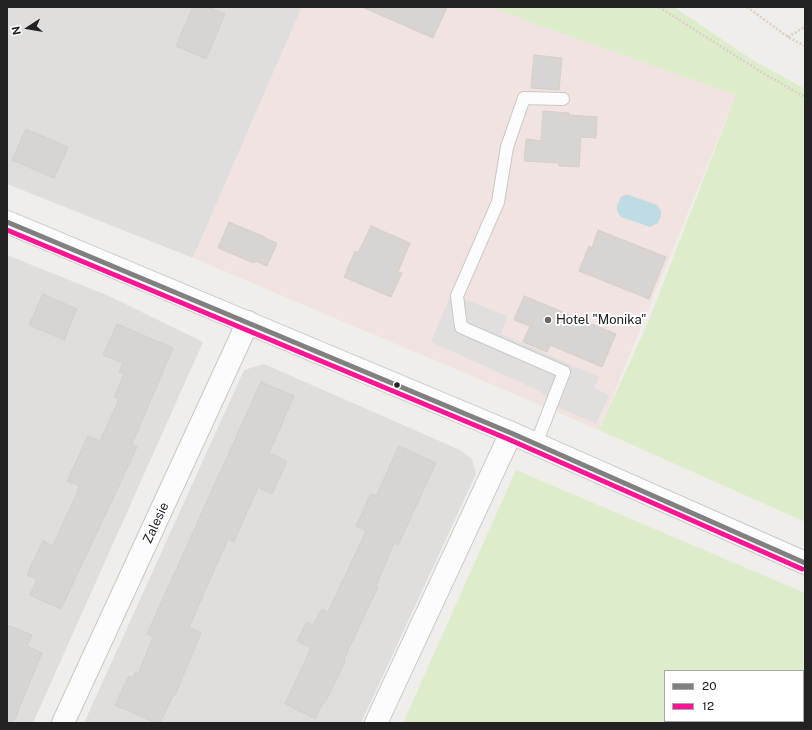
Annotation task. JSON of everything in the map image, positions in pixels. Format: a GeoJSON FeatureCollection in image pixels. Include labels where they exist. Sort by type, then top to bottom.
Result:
{"type":"FeatureCollection","features":[{"type":"Feature","properties":{"kind":"street"},"geometry":{"type":"LineString","coordinates":[[7,222],[511,433],[805,563]]}},
{"type":"Feature","properties":{"kind":"street","name":"Zalesie"},"geometry":{"type":"LineString","coordinates":[[63,723],[248,322]]}},
{"type":"Feature","properties":{"kind":"street"},"geometry":{"type":"LineString","coordinates":[[376,723],[511,433]]}},
{"type":"Feature","properties":{"kind":"lane"},"geometry":{"type":"LineString","coordinates":[[536,444],[564,372],[461,327],[457,296],[498,202],[507,147],[524,98],[563,99]]}},
{"type":"Feature","properties":{"kind":"path"},"geometry":{"type":"LineString","coordinates":[[659,7],[761,72],[805,97]]}},
{"type":"Feature","properties":{"kind":"path"},"geometry":{"type":"LineString","coordinates":[[747,7],[788,37],[805,46]]}},
{"type":"Feature","properties":{"kind":"path"},"geometry":{"type":"LineString","coordinates":[[788,37],[802,28],[805,24]]}},
{"type":"Feature","properties":{"kind":"shaded area"},"geometry":{"type":"Polygon","coordinates":[[[7,7],[302,7],[193,258],[7,184],[7,7]]]}},
{"type":"Feature","properties":{"kind":"shaded area"},"geometry":{"type":"Polygon","coordinates":[[[302,7],[492,7],[532,23],[736,95],[599,430],[193,258],[302,7]]]}},
{"type":"Feature","properties":{"kind":"shaded area"},"geometry":{"type":"Polygon","coordinates":[[[7,255],[109,296],[203,342],[33,723],[7,723],[7,255]]]}},
{"type":"Feature","properties":{"kind":"shaded area"},"geometry":{"type":"Polygon","coordinates":[[[451,294],[507,316],[501,334],[599,377],[594,388],[609,395],[596,424],[560,408],[540,391],[431,342],[451,294]]]}},
{"type":"Feature","properties":{"kind":"shaded area"},"geometry":{"type":"Polygon","coordinates":[[[264,364],[460,450],[472,459],[476,474],[361,723],[84,723],[244,370],[264,364]]]}},
{"type":"Feature","properties":{"kind":"green space"},"geometry":{"type":"Polygon","coordinates":[[[492,7],[674,7],[751,59],[805,89],[805,522],[599,430],[649,320],[736,95],[532,23],[492,7]]]}},
{"type":"Feature","properties":{"kind":"green space"},"geometry":{"type":"Polygon","coordinates":[[[516,470],[805,593],[805,723],[403,723],[516,470]]]}},
{"type":"Feature","properties":{"kind":"water"},"geometry":{"type":"Polygon","coordinates":[[[625,195],[657,205],[661,211],[661,216],[658,223],[650,227],[621,217],[617,211],[617,205],[621,197],[625,195]]]}},
{"type":"Feature","properties":{"kind":"building"},"geometry":{"type":"Polygon","coordinates":[[[193,7],[208,7],[225,14],[206,59],[176,46],[193,7]]]}},
{"type":"Feature","properties":{"kind":"building"},"geometry":{"type":"Polygon","coordinates":[[[362,7],[447,7],[433,38],[362,7]]]}},
{"type":"Feature","properties":{"kind":"building"},"geometry":{"type":"Polygon","coordinates":[[[534,55],[562,58],[559,90],[531,88],[534,55]]]}},
{"type":"Feature","properties":{"kind":"building"},"geometry":{"type":"Polygon","coordinates":[[[543,111],[597,117],[596,138],[581,137],[579,167],[559,166],[559,163],[524,161],[526,139],[541,141],[543,111]]]}},
{"type":"Feature","properties":{"kind":"building"},"geometry":{"type":"Polygon","coordinates":[[[26,129],[68,147],[54,178],[12,160],[26,129]]]}},
{"type":"Feature","properties":{"kind":"building"},"geometry":{"type":"Polygon","coordinates":[[[229,222],[277,243],[267,266],[255,261],[254,263],[218,248],[229,222]]]}},
{"type":"Feature","properties":{"kind":"building"},"geometry":{"type":"Polygon","coordinates":[[[371,226],[410,243],[398,272],[402,273],[391,297],[344,277],[355,251],[358,253],[371,226]]]}},
{"type":"Feature","properties":{"kind":"building"},"geometry":{"type":"Polygon","coordinates":[[[598,230],[666,257],[649,299],[579,271],[589,246],[592,248],[598,230]]]}},
{"type":"Feature","properties":{"kind":"building"},"geometry":{"type":"Polygon","coordinates":[[[43,294],[77,309],[64,340],[29,325],[43,294]]]}},
{"type":"Feature","properties":{"kind":"building"},"geometry":{"type":"Polygon","coordinates":[[[524,296],[616,334],[602,367],[550,345],[547,352],[523,342],[530,326],[514,320],[524,296]]]}},
{"type":"Feature","properties":{"kind":"building"},"geometry":{"type":"Polygon","coordinates":[[[117,324],[173,348],[132,444],[137,447],[61,609],[30,595],[37,579],[27,575],[43,541],[53,546],[80,486],[67,481],[88,436],[100,441],[119,399],[114,397],[124,374],[119,372],[123,363],[103,355],[117,324]]]}},
{"type":"Feature","properties":{"kind":"building"},"geometry":{"type":"Polygon","coordinates":[[[261,382],[294,396],[269,453],[287,461],[272,494],[258,487],[234,542],[228,539],[189,627],[201,633],[175,695],[174,694],[160,723],[156,723],[115,705],[129,676],[133,678],[135,673],[138,674],[153,637],[147,634],[261,382]]]}},
{"type":"Feature","properties":{"kind":"building"},"geometry":{"type":"Polygon","coordinates":[[[399,446],[436,463],[398,545],[394,543],[376,586],[378,587],[344,659],[345,662],[325,703],[323,703],[315,719],[285,704],[311,648],[297,641],[307,622],[313,625],[322,609],[328,612],[366,531],[356,526],[371,494],[376,496],[399,446]]]}},
{"type":"Feature","properties":{"kind":"building"},"geometry":{"type":"Polygon","coordinates":[[[7,625],[32,635],[27,646],[42,653],[13,723],[7,723],[7,625]]]}},
{"type":"Feature","properties":{"kind":"transit line","name":"20"},"geometry":{"type":"LineString","coordinates":[[7,222],[511,433],[805,563]]}},
{"type":"Feature","properties":{"kind":"transit line","name":"12"},"geometry":{"type":"LineString","coordinates":[[7,230],[508,439],[802,569]]}},
{"type":"Feature","properties":{"kind":"place","name":"Hotel \"Monika\""},"geometry":{"type":"Point","coordinates":[548,320]}}]}
